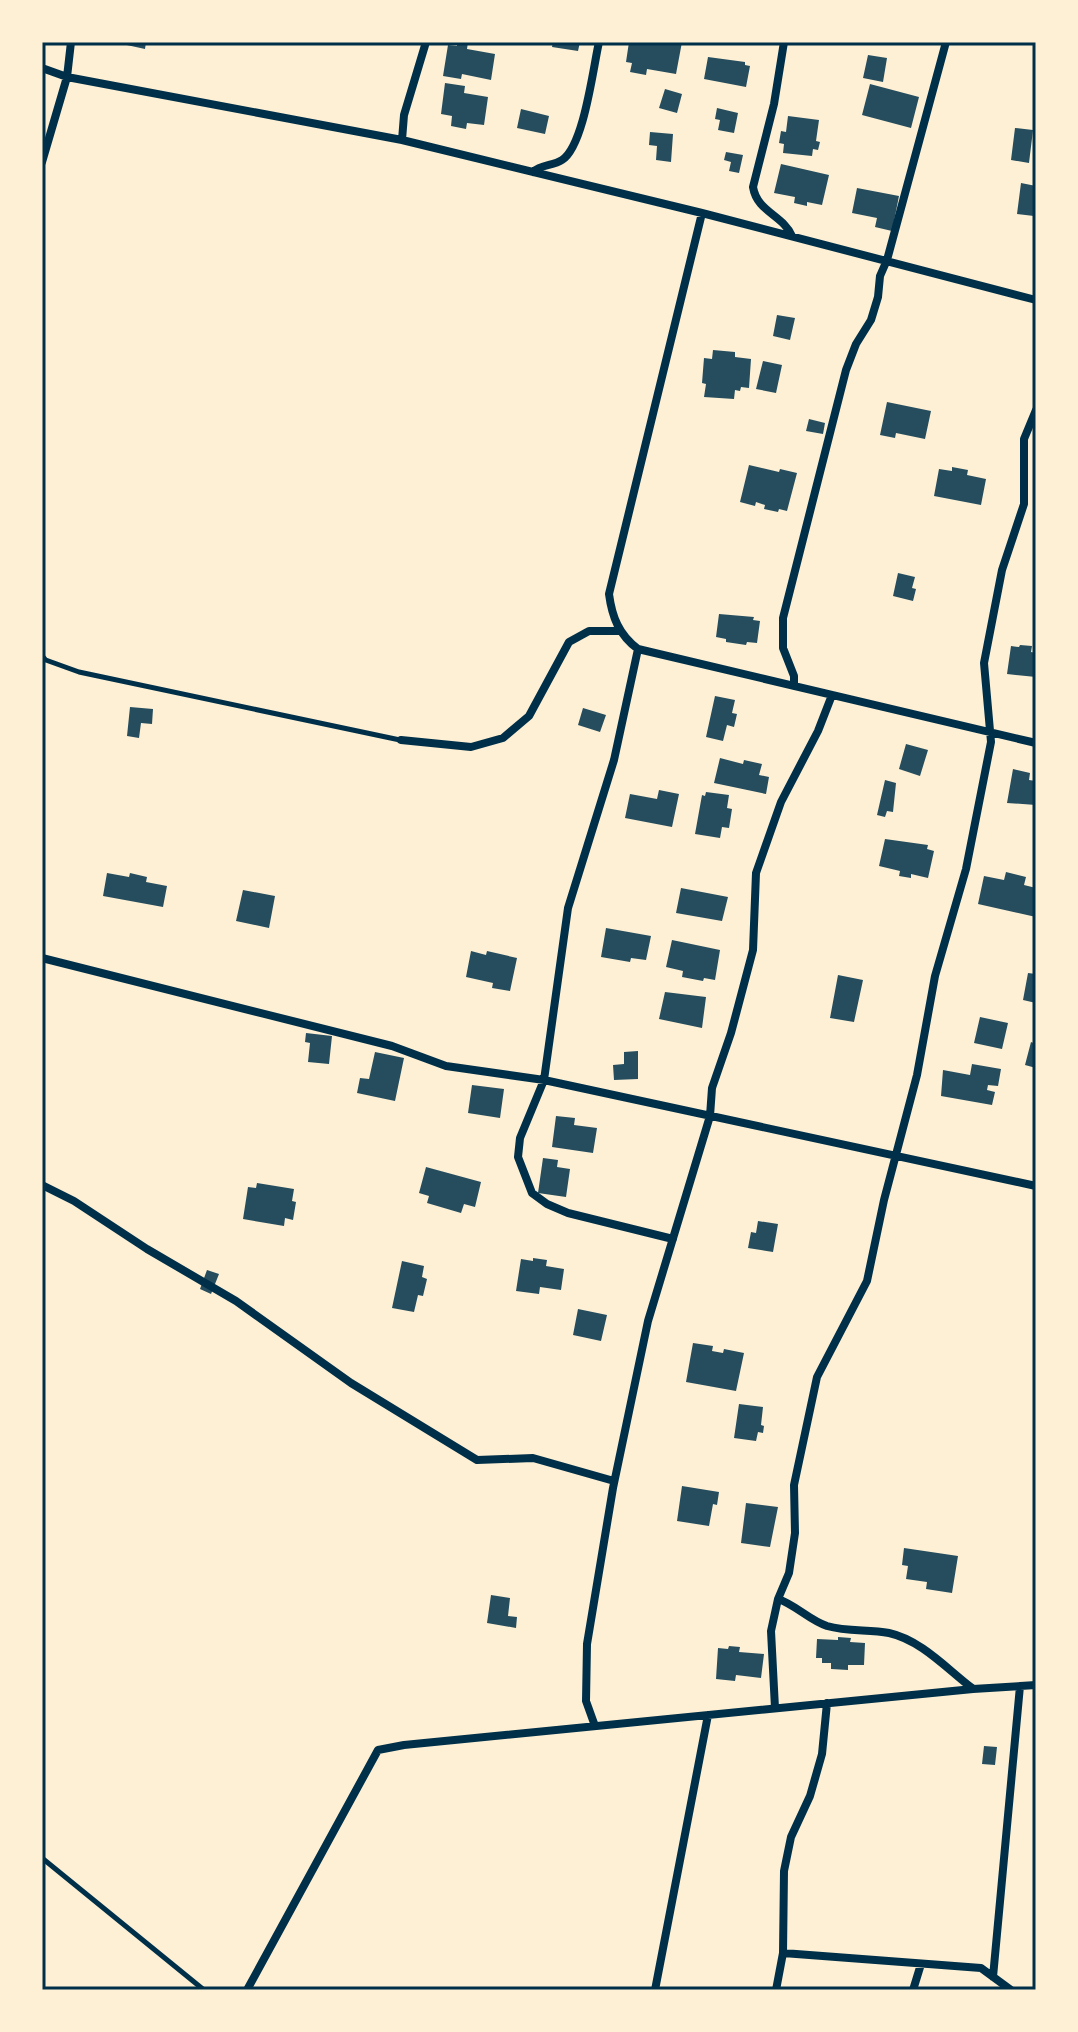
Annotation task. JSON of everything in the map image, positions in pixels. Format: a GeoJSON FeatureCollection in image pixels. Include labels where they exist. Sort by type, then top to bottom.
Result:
{"type":"FeatureCollection","features":[{"type":"Feature","properties":{"kind":"street"},"geometry":{"type":"LineString","coordinates":[[42,162],[67,77],[71,42]]}},
{"type":"Feature","properties":{"kind":"street"},"geometry":{"type":"LineString","coordinates":[[402,140],[404,115],[426,42]]}},
{"type":"Feature","properties":{"kind":"street"},"geometry":{"type":"LineString","coordinates":[[533,172],[539,167],[561,161],[570,152],[578,136],[599,42]]}},
{"type":"Feature","properties":{"kind":"street"},"geometry":{"type":"LineString","coordinates":[[784,42],[774,104],[753,187],[754,196],[764,209],[783,221],[792,236]]}},
{"type":"Feature","properties":{"kind":"street"},"geometry":{"type":"LineString","coordinates":[[794,686],[794,676],[783,648],[783,618],[846,370],[856,344],[871,320],[880,276],[946,42]]}},
{"type":"Feature","properties":{"kind":"street"},"geometry":{"type":"LineString","coordinates":[[42,68],[67,77],[402,140],[702,213],[1036,300]]}},
{"type":"Feature","properties":{"kind":"street"},"geometry":{"type":"LineString","coordinates":[[702,213],[609,594],[611,611],[620,631],[638,649],[1036,743]]}},
{"type":"Feature","properties":{"kind":"street"},"geometry":{"type":"LineString","coordinates":[[775,1708],[771,1631],[778,1599],[789,1573],[795,1533],[794,1485],[817,1377],[867,1281],[917,1075],[935,976],[966,869],[990,751],[984,663],[1002,570],[1024,504],[1024,439],[1036,410]]}},
{"type":"Feature","properties":{"kind":"street"},"geometry":{"type":"LineString","coordinates":[[401,740],[471,747],[503,738],[529,716],[569,642],[589,631],[620,631]]}},
{"type":"Feature","properties":{"kind":"street"},"geometry":{"type":"LineString","coordinates":[[638,649],[614,760],[568,908],[544,1080],[520,1138],[518,1157],[532,1193],[547,1204],[568,1213],[673,1239]]}},
{"type":"Feature","properties":{"kind":"street"},"geometry":{"type":"LineString","coordinates":[[595,1726],[586,1701],[587,1644],[614,1481],[648,1321],[710,1116],[712,1088],[731,1033],[753,950],[756,873],[781,802],[818,731],[832,695]]}},
{"type":"Feature","properties":{"kind":"street"},"geometry":{"type":"LineString","coordinates":[[42,958],[392,1046],[446,1066],[544,1080],[1036,1186]]}},
{"type":"Feature","properties":{"kind":"street"},"geometry":{"type":"LineString","coordinates":[[42,1185],[74,1201],[147,1249],[236,1301],[351,1383],[477,1460],[533,1458],[614,1481]]}},
{"type":"Feature","properties":{"kind":"street"},"geometry":{"type":"LineString","coordinates":[[778,1599],[824,1625],[843,1630],[891,1633],[906,1639],[923,1648],[973,1689]]}},
{"type":"Feature","properties":{"kind":"street"},"geometry":{"type":"LineString","coordinates":[[247,1990],[378,1750],[775,1708],[1036,1685]]}},
{"type":"Feature","properties":{"kind":"street"},"geometry":{"type":"LineString","coordinates":[[993,1977],[1020,1686]]}},
{"type":"Feature","properties":{"kind":"street"},"geometry":{"type":"LineString","coordinates":[[776,1990],[783,1953],[784,1871],[791,1837],[810,1796],[822,1754],[827,1703]]}},
{"type":"Feature","properties":{"kind":"street"},"geometry":{"type":"LineString","coordinates":[[655,1990],[708,1715]]}},
{"type":"Feature","properties":{"kind":"street"},"geometry":{"type":"LineString","coordinates":[[783,1953],[981,1968],[1011,1990]]}},
{"type":"Feature","properties":{"kind":"street"},"geometry":{"type":"LineString","coordinates":[[913,1990],[921,1964]]}},
{"type":"Feature","properties":{"kind":"lane"},"geometry":{"type":"LineString","coordinates":[[43,659],[108,679],[401,740]]}},
{"type":"Feature","properties":{"kind":"lane"},"geometry":{"type":"LineString","coordinates":[[42,1858],[204,1990]]}},
{"type":"Feature","properties":{"kind":"building"},"geometry":{"type":"Polygon","coordinates":[[[113,42],[146,42],[145,49],[113,42]]]}},
{"type":"Feature","properties":{"kind":"building"},"geometry":{"type":"Polygon","coordinates":[[[457,42],[468,42],[467,49],[495,54],[491,80],[462,74],[461,79],[443,76],[448,45],[457,46],[457,42]]]}},
{"type":"Feature","properties":{"kind":"building"},"geometry":{"type":"Polygon","coordinates":[[[553,42],[580,42],[578,51],[552,47],[553,42]]]}},
{"type":"Feature","properties":{"kind":"building"},"geometry":{"type":"Polygon","coordinates":[[[629,42],[682,42],[676,74],[647,69],[646,75],[630,72],[632,63],[626,62],[629,42]]]}},
{"type":"Feature","properties":{"kind":"building"},"geometry":{"type":"Polygon","coordinates":[[[868,55],[887,58],[883,82],[863,78],[868,55]]]}},
{"type":"Feature","properties":{"kind":"building"},"geometry":{"type":"Polygon","coordinates":[[[708,57],[745,62],[750,66],[746,87],[704,79],[708,57]]]}},
{"type":"Feature","properties":{"kind":"building"},"geometry":{"type":"Polygon","coordinates":[[[445,83],[465,86],[464,93],[488,97],[484,125],[467,123],[466,129],[451,126],[452,116],[441,114],[445,83]]]}},
{"type":"Feature","properties":{"kind":"building"},"geometry":{"type":"Polygon","coordinates":[[[870,84],[919,97],[911,128],[862,115],[870,84]]]}},
{"type":"Feature","properties":{"kind":"building"},"geometry":{"type":"Polygon","coordinates":[[[665,89],[682,94],[677,113],[659,108],[665,89]]]}},
{"type":"Feature","properties":{"kind":"building"},"geometry":{"type":"Polygon","coordinates":[[[717,108],[738,113],[734,133],[718,130],[720,120],[715,119],[717,108]]]}},
{"type":"Feature","properties":{"kind":"building"},"geometry":{"type":"Polygon","coordinates":[[[521,109],[549,116],[545,134],[517,128],[521,109]]]}},
{"type":"Feature","properties":{"kind":"building"},"geometry":{"type":"Polygon","coordinates":[[[788,116],[819,120],[816,141],[820,142],[818,150],[813,149],[812,156],[783,153],[784,144],[779,143],[781,131],[786,132],[788,116]]]}},
{"type":"Feature","properties":{"kind":"building"},"geometry":{"type":"Polygon","coordinates":[[[1015,128],[1033,130],[1029,163],[1011,160],[1015,128]]]}},
{"type":"Feature","properties":{"kind":"building"},"geometry":{"type":"Polygon","coordinates":[[[650,132],[673,134],[671,162],[656,160],[657,146],[649,145],[650,132]]]}},
{"type":"Feature","properties":{"kind":"building"},"geometry":{"type":"Polygon","coordinates":[[[726,152],[743,155],[739,173],[729,171],[731,162],[724,160],[726,152]]]}},
{"type":"Feature","properties":{"kind":"building"},"geometry":{"type":"Polygon","coordinates":[[[781,164],[829,175],[822,205],[794,203],[795,197],[774,193],[781,164]]]}},
{"type":"Feature","properties":{"kind":"building"},"geometry":{"type":"Polygon","coordinates":[[[1021,183],[1036,186],[1034,216],[1017,214],[1021,183]]]}},
{"type":"Feature","properties":{"kind":"building"},"geometry":{"type":"Polygon","coordinates":[[[857,188],[899,196],[892,231],[875,227],[877,218],[852,213],[857,188]]]}},
{"type":"Feature","properties":{"kind":"building"},"geometry":{"type":"Polygon","coordinates":[[[777,315],[795,318],[790,340],[773,336],[777,315]]]}},
{"type":"Feature","properties":{"kind":"building"},"geometry":{"type":"Polygon","coordinates":[[[713,350],[735,352],[735,357],[751,359],[749,388],[735,390],[734,399],[704,397],[704,358],[712,359],[713,350]]]}},
{"type":"Feature","properties":{"kind":"building"},"geometry":{"type":"Polygon","coordinates":[[[763,361],[782,365],[776,393],[756,389],[763,361]]]}},
{"type":"Feature","properties":{"kind":"building"},"geometry":{"type":"Polygon","coordinates":[[[887,402],[931,411],[925,439],[896,433],[895,438],[880,435],[887,402]]]}},
{"type":"Feature","properties":{"kind":"building"},"geometry":{"type":"Polygon","coordinates":[[[809,419],[825,423],[823,434],[806,431],[809,419]]]}},
{"type":"Feature","properties":{"kind":"building"},"geometry":{"type":"Polygon","coordinates":[[[749,465],[797,473],[787,511],[764,509],[765,505],[756,502],[755,506],[740,502],[749,465]]]}},
{"type":"Feature","properties":{"kind":"building"},"geometry":{"type":"Polygon","coordinates":[[[952,467],[968,470],[967,475],[986,479],[981,505],[934,496],[939,469],[952,471],[952,467]]]}},
{"type":"Feature","properties":{"kind":"building"},"geometry":{"type":"Polygon","coordinates":[[[898,573],[915,577],[913,601],[893,596],[898,573]]]}},
{"type":"Feature","properties":{"kind":"building"},"geometry":{"type":"Polygon","coordinates":[[[719,614],[754,617],[753,620],[760,621],[757,643],[747,642],[746,645],[716,637],[719,614]]]}},
{"type":"Feature","properties":{"kind":"building"},"geometry":{"type":"Polygon","coordinates":[[[1011,646],[1032,646],[1031,652],[1036,653],[1036,677],[1007,674],[1011,646]]]}},
{"type":"Feature","properties":{"kind":"building"},"geometry":{"type":"Polygon","coordinates":[[[715,696],[735,700],[732,713],[737,714],[734,727],[727,725],[723,741],[706,737],[715,696]]]}},
{"type":"Feature","properties":{"kind":"building"},"geometry":{"type":"Polygon","coordinates":[[[130,707],[153,709],[152,724],[141,723],[139,738],[127,736],[130,707]]]}},
{"type":"Feature","properties":{"kind":"building"},"geometry":{"type":"Polygon","coordinates":[[[583,708],[606,715],[600,732],[578,725],[583,708]]]}},
{"type":"Feature","properties":{"kind":"building"},"geometry":{"type":"Polygon","coordinates":[[[906,744],[928,750],[920,776],[899,769],[906,744]]]}},
{"type":"Feature","properties":{"kind":"building"},"geometry":{"type":"Polygon","coordinates":[[[720,758],[743,764],[744,760],[762,764],[759,775],[769,777],[766,794],[714,783],[720,758]]]}},
{"type":"Feature","properties":{"kind":"building"},"geometry":{"type":"Polygon","coordinates":[[[1013,769],[1030,773],[1029,780],[1036,781],[1036,805],[1007,803],[1013,769]]]}},
{"type":"Feature","properties":{"kind":"building"},"geometry":{"type":"Polygon","coordinates":[[[885,780],[896,783],[893,812],[887,811],[885,817],[877,815],[885,780]]]}},
{"type":"Feature","properties":{"kind":"building"},"geometry":{"type":"Polygon","coordinates":[[[659,790],[679,794],[672,827],[625,818],[630,794],[657,799],[659,790]]]}},
{"type":"Feature","properties":{"kind":"building"},"geometry":{"type":"Polygon","coordinates":[[[706,792],[729,795],[727,808],[732,809],[729,828],[722,827],[720,838],[695,834],[702,795],[705,796],[706,792]]]}},
{"type":"Feature","properties":{"kind":"building"},"geometry":{"type":"Polygon","coordinates":[[[885,839],[928,845],[927,849],[934,851],[928,878],[911,874],[911,878],[899,876],[900,871],[879,866],[885,839]]]}},
{"type":"Feature","properties":{"kind":"building"},"geometry":{"type":"Polygon","coordinates":[[[1006,872],[1026,877],[1024,885],[1036,888],[1036,917],[978,904],[984,876],[1004,880],[1006,872]]]}},
{"type":"Feature","properties":{"kind":"building"},"geometry":{"type":"Polygon","coordinates":[[[107,873],[129,877],[130,873],[147,877],[146,882],[167,886],[163,907],[103,896],[107,873]]]}},
{"type":"Feature","properties":{"kind":"building"},"geometry":{"type":"Polygon","coordinates":[[[681,888],[728,897],[722,921],[676,913],[681,888]]]}},
{"type":"Feature","properties":{"kind":"building"},"geometry":{"type":"Polygon","coordinates":[[[243,890],[275,896],[269,928],[236,921],[243,890]]]}},
{"type":"Feature","properties":{"kind":"building"},"geometry":{"type":"Polygon","coordinates":[[[606,928],[651,936],[646,960],[631,958],[630,962],[601,957],[606,928]]]}},
{"type":"Feature","properties":{"kind":"building"},"geometry":{"type":"Polygon","coordinates":[[[672,940],[720,950],[715,980],[682,977],[683,971],[666,967],[672,940]]]}},
{"type":"Feature","properties":{"kind":"building"},"geometry":{"type":"Polygon","coordinates":[[[471,951],[486,955],[487,951],[517,958],[510,991],[492,988],[493,983],[466,977],[471,951]]]}},
{"type":"Feature","properties":{"kind":"building"},"geometry":{"type":"Polygon","coordinates":[[[1028,973],[1036,974],[1036,1003],[1023,1000],[1028,973]]]}},
{"type":"Feature","properties":{"kind":"building"},"geometry":{"type":"Polygon","coordinates":[[[838,975],[863,980],[854,1022],[830,1018],[838,975]]]}},
{"type":"Feature","properties":{"kind":"building"},"geometry":{"type":"Polygon","coordinates":[[[665,992],[706,997],[702,1028],[659,1019],[665,992]]]}},
{"type":"Feature","properties":{"kind":"building"},"geometry":{"type":"Polygon","coordinates":[[[980,1017],[1008,1023],[1002,1049],[974,1043],[980,1017]]]}},
{"type":"Feature","properties":{"kind":"building"},"geometry":{"type":"Polygon","coordinates":[[[306,1033],[332,1036],[329,1064],[308,1062],[310,1043],[305,1042],[306,1033]]]}},
{"type":"Feature","properties":{"kind":"building"},"geometry":{"type":"Polygon","coordinates":[[[1031,1042],[1036,1044],[1036,1068],[1025,1065],[1031,1042]]]}},
{"type":"Feature","properties":{"kind":"building"},"geometry":{"type":"Polygon","coordinates":[[[638,1051],[638,1079],[614,1080],[613,1065],[624,1064],[624,1052],[638,1051]]]}},
{"type":"Feature","properties":{"kind":"building"},"geometry":{"type":"Polygon","coordinates":[[[375,1052],[404,1058],[395,1101],[357,1093],[360,1078],[369,1079],[375,1052]]]}},
{"type":"Feature","properties":{"kind":"building"},"geometry":{"type":"Polygon","coordinates":[[[972,1064],[1001,1069],[998,1086],[988,1085],[987,1090],[995,1092],[992,1105],[941,1096],[943,1070],[970,1075],[972,1064]]]}},
{"type":"Feature","properties":{"kind":"building"},"geometry":{"type":"Polygon","coordinates":[[[472,1085],[504,1089],[500,1118],[468,1113],[472,1085]]]}},
{"type":"Feature","properties":{"kind":"building"},"geometry":{"type":"Polygon","coordinates":[[[556,1116],[575,1118],[574,1125],[597,1128],[593,1153],[552,1147],[556,1116]]]}},
{"type":"Feature","properties":{"kind":"building"},"geometry":{"type":"Polygon","coordinates":[[[543,1158],[558,1160],[557,1167],[570,1169],[566,1197],[538,1193],[543,1158]]]}},
{"type":"Feature","properties":{"kind":"building"},"geometry":{"type":"Polygon","coordinates":[[[426,1167],[481,1182],[475,1207],[464,1204],[461,1213],[427,1203],[429,1196],[419,1193],[426,1167]]]}},
{"type":"Feature","properties":{"kind":"building"},"geometry":{"type":"Polygon","coordinates":[[[257,1183],[294,1189],[292,1201],[296,1202],[293,1220],[285,1218],[284,1226],[243,1219],[248,1187],[256,1188],[257,1183]]]}},
{"type":"Feature","properties":{"kind":"building"},"geometry":{"type":"Polygon","coordinates":[[[758,1221],[778,1224],[773,1252],[748,1248],[751,1232],[756,1233],[758,1221]]]}},
{"type":"Feature","properties":{"kind":"building"},"geometry":{"type":"Polygon","coordinates":[[[533,1258],[547,1260],[546,1266],[564,1269],[561,1290],[540,1287],[539,1294],[516,1291],[521,1259],[533,1261],[533,1258]]]}},
{"type":"Feature","properties":{"kind":"building"},"geometry":{"type":"Polygon","coordinates":[[[402,1261],[424,1266],[422,1277],[427,1279],[423,1296],[418,1295],[414,1312],[392,1308],[402,1261]]]}},
{"type":"Feature","properties":{"kind":"building"},"geometry":{"type":"Polygon","coordinates":[[[207,1270],[219,1274],[211,1294],[200,1289],[207,1270]]]}},
{"type":"Feature","properties":{"kind":"building"},"geometry":{"type":"Polygon","coordinates":[[[578,1309],[607,1315],[601,1341],[573,1335],[578,1309]]]}},
{"type":"Feature","properties":{"kind":"building"},"geometry":{"type":"Polygon","coordinates":[[[693,1343],[713,1346],[712,1351],[723,1353],[724,1349],[744,1353],[736,1391],[686,1382],[693,1343]]]}},
{"type":"Feature","properties":{"kind":"building"},"geometry":{"type":"Polygon","coordinates":[[[739,1404],[763,1407],[763,1433],[758,1432],[756,1441],[734,1438],[739,1404]]]}},
{"type":"Feature","properties":{"kind":"building"},"geometry":{"type":"Polygon","coordinates":[[[682,1486],[719,1492],[709,1526],[677,1521],[682,1486]]]}},
{"type":"Feature","properties":{"kind":"building"},"geometry":{"type":"Polygon","coordinates":[[[746,1503],[778,1507],[770,1547],[741,1543],[746,1503]]]}},
{"type":"Feature","properties":{"kind":"building"},"geometry":{"type":"Polygon","coordinates":[[[904,1548],[958,1556],[952,1593],[926,1589],[927,1582],[906,1579],[908,1566],[902,1565],[904,1548]]]}},
{"type":"Feature","properties":{"kind":"building"},"geometry":{"type":"Polygon","coordinates":[[[491,1595],[510,1598],[508,1616],[517,1617],[516,1628],[487,1623],[491,1595]]]}},
{"type":"Feature","properties":{"kind":"building"},"geometry":{"type":"Polygon","coordinates":[[[838,1637],[865,1643],[864,1665],[848,1665],[848,1670],[831,1669],[831,1663],[822,1663],[822,1658],[816,1658],[817,1639],[838,1640],[838,1637]]]}},
{"type":"Feature","properties":{"kind":"building"},"geometry":{"type":"Polygon","coordinates":[[[729,1646],[740,1647],[739,1652],[764,1654],[761,1678],[736,1675],[735,1681],[716,1679],[718,1648],[728,1649],[729,1646]]]}},
{"type":"Feature","properties":{"kind":"building"},"geometry":{"type":"Polygon","coordinates":[[[984,1746],[997,1747],[995,1765],[982,1764],[984,1746]]]}}]}
